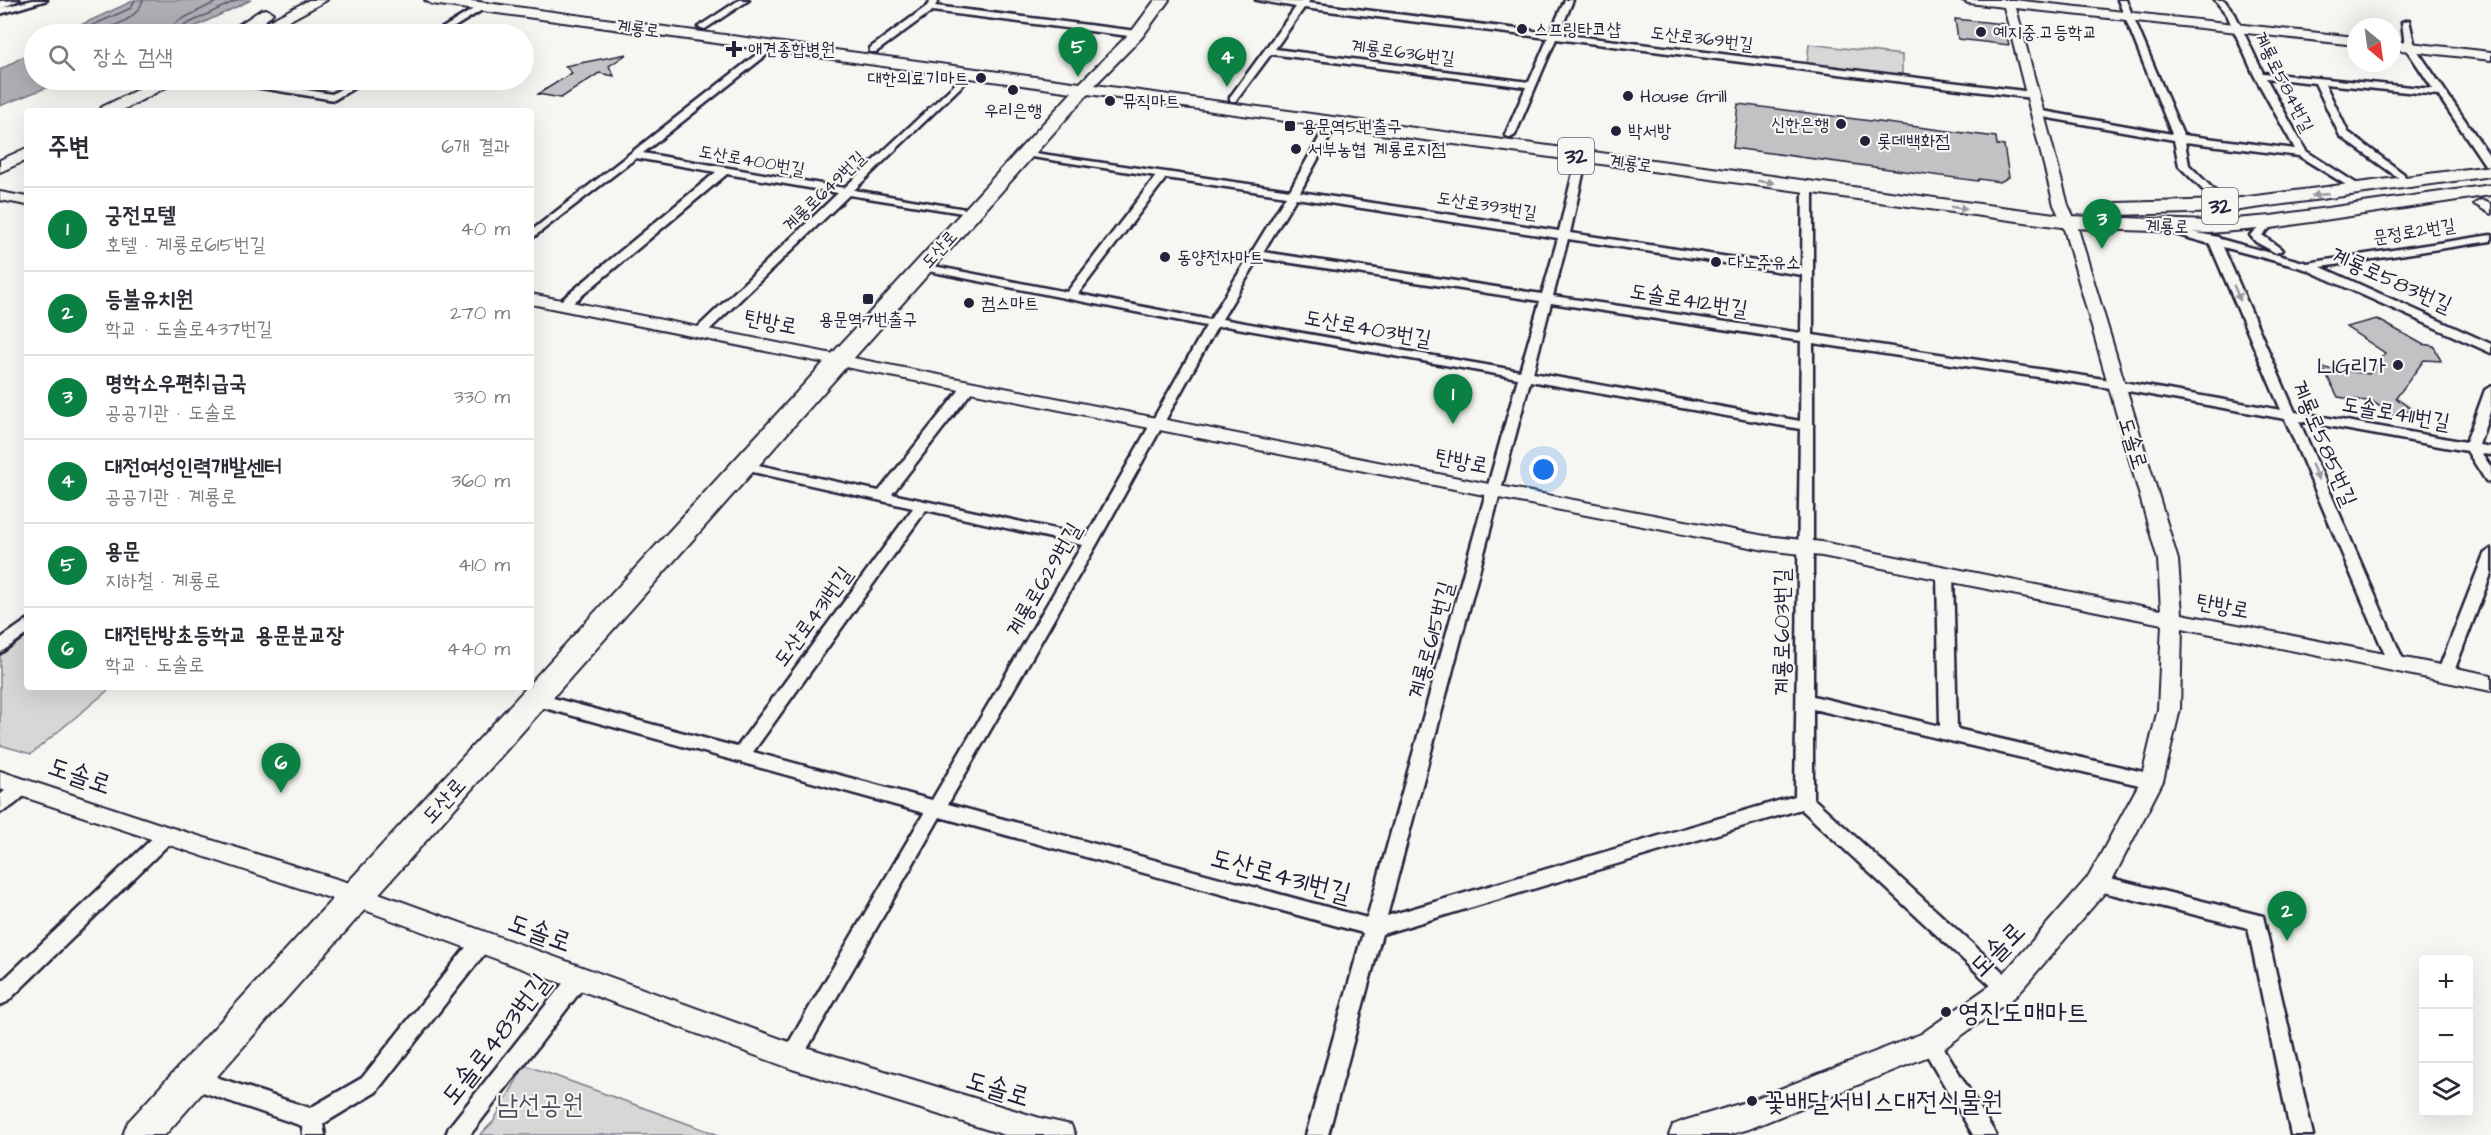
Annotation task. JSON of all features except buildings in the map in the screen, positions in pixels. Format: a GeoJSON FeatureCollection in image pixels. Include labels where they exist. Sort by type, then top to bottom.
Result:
{"type":"FeatureCollection","features":[{"type":"Feature","properties":{"kind":"main road"},"geometry":{"type":"LineString","coordinates":[[0,5],[13,0]]}},
{"type":"Feature","properties":{"kind":"main road"},"geometry":{"type":"LineString","coordinates":[[273,24],[320,0]]}},
{"type":"Feature","properties":{"kind":"main road","name":"계룡로"},"geometry":{"type":"LineString","coordinates":[[432,0],[970,73],[1233,99],[1510,135],[2159,226],[2209,227],[2271,222],[2384,206],[2415,212],[2488,202]]}},
{"type":"Feature","properties":{"kind":"main road","name":"계룡로"},"geometry":{"type":"LineString","coordinates":[[501,0],[873,50],[1333,122],[1808,187],[2065,214],[2105,209],[2225,206],[2369,188],[2490,166]]}},
{"type":"Feature","properties":{"kind":"main road","name":"도산로"},"geometry":{"type":"LineString","coordinates":[[141,1135],[1025,153],[1137,34],[1161,0]]}},
{"type":"Feature","properties":{"kind":"main road"},"geometry":{"type":"LineString","coordinates":[[252,24],[274,6]]}},
{"type":"Feature","properties":{"kind":"main road"},"geometry":{"type":"LineString","coordinates":[[114,108],[149,90]]}},
{"type":"Feature","properties":{"kind":"main road"},"geometry":{"type":"LineString","coordinates":[[0,168],[24,155]]}},
{"type":"Feature","properties":{"kind":"main road","name":"계룡로"},"geometry":{"type":"LineString","coordinates":[[2369,188],[2383,179],[2490,166]]}},
{"type":"Feature","properties":{"kind":"street"},"geometry":{"type":"LineString","coordinates":[[0,11],[43,0]]}},
{"type":"Feature","properties":{"kind":"street"},"geometry":{"type":"LineString","coordinates":[[702,27],[745,0]]}},
{"type":"Feature","properties":{"kind":"street","name":"도산로369번길"},"geometry":{"type":"LineString","coordinates":[[1260,0],[1304,3],[2032,95]]}},
{"type":"Feature","properties":{"kind":"street"},"geometry":{"type":"LineString","coordinates":[[1510,135],[1569,0]]}},
{"type":"Feature","properties":{"kind":"street"},"geometry":{"type":"LineString","coordinates":[[1968,0],[2009,2],[2347,40]]}},
{"type":"Feature","properties":{"kind":"street"},"geometry":{"type":"LineString","coordinates":[[2122,0],[2179,138],[2184,166],[2225,206]]}},
{"type":"Feature","properties":{"kind":"street","name":"계룡로584번길"},"geometry":{"type":"LineString","coordinates":[[2219,0],[2231,14],[2259,75],[2302,153],[2369,188]]}},
{"type":"Feature","properties":{"kind":"street","name":"도솔로"},"geometry":{"type":"LineString","coordinates":[[1683,1135],[1749,1115],[1930,1043],[2007,988],[2098,883],[2152,781],[2169,709],[2172,620],[2168,560],[2065,214],[2009,2]]}},
{"type":"Feature","properties":{"kind":"street"},"geometry":{"type":"LineString","coordinates":[[1233,99],[1304,3]]}},
{"type":"Feature","properties":{"kind":"street"},"geometry":{"type":"LineString","coordinates":[[873,50],[932,4],[1137,34]]}},
{"type":"Feature","properties":{"kind":"street"},"geometry":{"type":"LineString","coordinates":[[454,24],[483,7]]}},
{"type":"Feature","properties":{"kind":"street"},"geometry":{"type":"LineString","coordinates":[[2406,22],[2410,47],[2490,166]]}},
{"type":"Feature","properties":{"kind":"street"},"geometry":{"type":"LineString","coordinates":[[534,234],[773,46]]}},
{"type":"Feature","properties":{"kind":"street"},"geometry":{"type":"LineString","coordinates":[[2401,46],[2491,56]]}},
{"type":"Feature","properties":{"kind":"street","name":"계룡로636번길"},"geometry":{"type":"LineString","coordinates":[[1269,51],[1533,85]]}},
{"type":"Feature","properties":{"kind":"street","name":"계룡로649번길"},"geometry":{"type":"LineString","coordinates":[[700,332],[970,73]]}},
{"type":"Feature","properties":{"kind":"street"},"geometry":{"type":"LineString","coordinates":[[2259,75],[2440,92]]}},
{"type":"Feature","properties":{"kind":"street"},"geometry":{"type":"LineString","coordinates":[[2319,81],[2344,134],[2400,176]]}},
{"type":"Feature","properties":{"kind":"street"},"geometry":{"type":"LineString","coordinates":[[295,90],[334,96],[344,90]]}},
{"type":"Feature","properties":{"kind":"street"},"geometry":{"type":"LineString","coordinates":[[2037,113],[2179,138],[2302,153]]}},
{"type":"Feature","properties":{"kind":"street","name":"계룡로629번길"},"geometry":{"type":"LineString","coordinates":[[792,1056],[1091,542],[1213,324],[1293,194],[1333,122]]}},
{"type":"Feature","properties":{"kind":"street","name":"도산로393번길"},"geometry":{"type":"LineString","coordinates":[[1025,153],[1806,272]]}},
{"type":"Feature","properties":{"kind":"street","name":"도산로400번길"},"geometry":{"type":"LineString","coordinates":[[634,155],[971,213]]}},
{"type":"Feature","properties":{"kind":"street","name":"계룡로615번길"},"geometry":{"type":"LineString","coordinates":[[1317,1135],[1564,235],[1582,156]]}},
{"type":"Feature","properties":{"kind":"street"},"geometry":{"type":"LineString","coordinates":[[563,305],[723,172]]}},
{"type":"Feature","properties":{"kind":"street"},"geometry":{"type":"LineString","coordinates":[[1070,296],[1163,174]]}},
{"type":"Feature","properties":{"kind":"street","name":"계룡로603번길"},"geometry":{"type":"LineString","coordinates":[[1804,801],[1808,187]]}},
{"type":"Feature","properties":{"kind":"street"},"geometry":{"type":"LineString","coordinates":[[0,196],[24,200]]}},
{"type":"Feature","properties":{"kind":"street","name":"계룡로583번길"},"geometry":{"type":"LineString","coordinates":[[2271,222],[2256,235],[2260,240],[2307,266],[2491,349]]}},
{"type":"Feature","properties":{"kind":"street","name":"계룡로583번길"},"geometry":{"type":"LineString","coordinates":[[2159,226],[2214,239],[2307,266]]}},
{"type":"Feature","properties":{"kind":"street","name":"문정로2번길"},"geometry":{"type":"LineString","coordinates":[[2307,266],[2491,238]]}},
{"type":"Feature","properties":{"kind":"street","name":"계룡로585번길"},"geometry":{"type":"LineString","coordinates":[[2214,239],[2397,664]]}},
{"type":"Feature","properties":{"kind":"street","name":"도솔로412번길"},"geometry":{"type":"LineString","coordinates":[[1256,254],[2116,385]]}},
{"type":"Feature","properties":{"kind":"street","name":"도산로403번길"},"geometry":{"type":"LineString","coordinates":[[923,267],[1213,324],[1226,322],[1806,426]]}},
{"type":"Feature","properties":{"kind":"street","name":"탄방로"},"geometry":{"type":"LineString","coordinates":[[534,300],[1494,491],[1765,543],[1805,548],[1945,574],[2491,683]]}},
{"type":"Feature","properties":{"kind":"street","name":"도솔로411번길"},"geometry":{"type":"LineString","coordinates":[[2116,385],[2491,451]]}},
{"type":"Feature","properties":{"kind":"street"},"geometry":{"type":"LineString","coordinates":[[883,496],[970,386]]}},
{"type":"Feature","properties":{"kind":"street"},"geometry":{"type":"LineString","coordinates":[[2491,390],[2471,447],[2491,478]]}},
{"type":"Feature","properties":{"kind":"street"},"geometry":{"type":"LineString","coordinates":[[744,466],[1091,542]]}},
{"type":"Feature","properties":{"kind":"street","name":"도산로431번길"},"geometry":{"type":"LineString","coordinates":[[741,755],[922,505]]}},
{"type":"Feature","properties":{"kind":"street"},"geometry":{"type":"LineString","coordinates":[[2445,674],[2491,554]]}},
{"type":"Feature","properties":{"kind":"street"},"geometry":{"type":"LineString","coordinates":[[1945,574],[1949,734]]}},
{"type":"Feature","properties":{"kind":"street"},"geometry":{"type":"LineString","coordinates":[[0,647],[24,628]]}},
{"type":"Feature","properties":{"kind":"street","name":"도산로431번길"},"geometry":{"type":"LineString","coordinates":[[534,699],[1374,928],[1804,801]]}},
{"type":"Feature","properties":{"kind":"street"},"geometry":{"type":"LineString","coordinates":[[1805,701],[2152,781]]}},
{"type":"Feature","properties":{"kind":"street"},"geometry":{"type":"LineString","coordinates":[[0,805],[10,784]]}},
{"type":"Feature","properties":{"kind":"street","name":"도솔로"},"geometry":{"type":"LineString","coordinates":[[10,784],[166,837],[356,896],[792,1056],[1040,1132],[1061,1135]]}},
{"type":"Feature","properties":{"kind":"street"},"geometry":{"type":"LineString","coordinates":[[1804,801],[2007,988]]}},
{"type":"Feature","properties":{"kind":"street"},"geometry":{"type":"LineString","coordinates":[[0,996],[166,837]]}},
{"type":"Feature","properties":{"kind":"street"},"geometry":{"type":"LineString","coordinates":[[2098,883],[2256,922],[2302,1135]]}},
{"type":"Feature","properties":{"kind":"street"},"geometry":{"type":"LineString","coordinates":[[192,1079],[313,1127],[369,1085],[482,942]]}},
{"type":"Feature","properties":{"kind":"street","name":"도솔로483번길"},"geometry":{"type":"LineString","coordinates":[[457,1135],[579,978]]}},
{"type":"Feature","properties":{"kind":"street"},"geometry":{"type":"LineString","coordinates":[[1930,1043],[1985,1135]]}},
{"type":"Feature","properties":{"kind":"green space"},"geometry":{"type":"Polygon","coordinates":[[[1809,44],[1902,55],[1902,75],[1890,78],[1807,65],[1809,44]]]}},
{"type":"Feature","properties":{"kind":"green space"},"geometry":{"type":"Polygon","coordinates":[[[24,637],[24,690],[108,690],[31,754],[0,745],[0,656],[24,637]]]}},
{"type":"Feature","properties":{"kind":"green space","name":"남선공원"},"geometry":{"type":"Polygon","coordinates":[[[525,1065],[719,1135],[480,1135],[493,1122],[525,1065]]]}},
{"type":"Feature","properties":{"kind":"water"},"geometry":{"type":"Polygon","coordinates":[[[135,0],[251,0],[201,24],[83,24],[135,0]]]}},
{"type":"Feature","properties":{"kind":"water"},"geometry":{"type":"Polygon","coordinates":[[[24,56],[24,90],[41,90],[0,106],[0,70],[24,56]]]}},
{"type":"Feature","properties":{"kind":"place","name":"스프링타코샵"},"geometry":{"type":"Point","coordinates":[1522,29]}},
{"type":"Feature","properties":{"kind":"place","name":"예지중.고등학교"},"geometry":{"type":"Point","coordinates":[1981,32]}},
{"type":"Feature","properties":{"kind":"place","name":"애견종합병원"},"geometry":{"type":"Point","coordinates":[734,49]}},
{"type":"Feature","properties":{"kind":"place","name":"용문"},"geometry":{"type":"Point","coordinates":[1078,77]}},
{"type":"Feature","properties":{"kind":"place","name":"대한의료기마트"},"geometry":{"type":"Point","coordinates":[981,78]}},
{"type":"Feature","properties":{"kind":"place","name":"대전여성인력개발센터"},"geometry":{"type":"Point","coordinates":[1227,87]}},
{"type":"Feature","properties":{"kind":"place","name":"우리은행"},"geometry":{"type":"Point","coordinates":[1013,90]}},
{"type":"Feature","properties":{"kind":"place","name":"House Grill"},"geometry":{"type":"Point","coordinates":[1628,96]}},
{"type":"Feature","properties":{"kind":"place","name":"뮤직마트"},"geometry":{"type":"Point","coordinates":[1110,101]}},
{"type":"Feature","properties":{"kind":"place","name":"신한은행"},"geometry":{"type":"Point","coordinates":[1841,124]}},
{"type":"Feature","properties":{"kind":"place","name":"용문역5번출구"},"geometry":{"type":"Point","coordinates":[1290,126]}},
{"type":"Feature","properties":{"kind":"place","name":"박서방"},"geometry":{"type":"Point","coordinates":[1616,131]}},
{"type":"Feature","properties":{"kind":"place","name":"롯데백화점"},"geometry":{"type":"Point","coordinates":[1865,141]}},
{"type":"Feature","properties":{"kind":"place","name":"서부농협 계룡로지점"},"geometry":{"type":"Point","coordinates":[1296,149]}},
{"type":"Feature","properties":{"kind":"place","name":"명학소우편취급국"},"geometry":{"type":"Point","coordinates":[2102,249]}},
{"type":"Feature","properties":{"kind":"place","name":"동양전자마트"},"geometry":{"type":"Point","coordinates":[1165,257]}},
{"type":"Feature","properties":{"kind":"place","name":"다노주유소"},"geometry":{"type":"Point","coordinates":[1716,262]}},
{"type":"Feature","properties":{"kind":"place","name":"용문역7번출구"},"geometry":{"type":"Point","coordinates":[868,299]}},
{"type":"Feature","properties":{"kind":"place","name":"컴스마트"},"geometry":{"type":"Point","coordinates":[969,303]}},
{"type":"Feature","properties":{"kind":"place","name":"LIG리가"},"geometry":{"type":"Point","coordinates":[2398,365]}},
{"type":"Feature","properties":{"kind":"place","name":"궁전모텔"},"geometry":{"type":"Point","coordinates":[1453,424]}},
{"type":"Feature","properties":{"kind":"place","name":"대전탄방초등학교 용문분교장"},"geometry":{"type":"Point","coordinates":[281,793]}},
{"type":"Feature","properties":{"kind":"place","name":"등불유치원"},"geometry":{"type":"Point","coordinates":[2287,941]}},
{"type":"Feature","properties":{"kind":"place","name":"영진도매마트"},"geometry":{"type":"Point","coordinates":[1946,1012]}},
{"type":"Feature","properties":{"kind":"place","name":"꽃배달서비스대전식물원"},"geometry":{"type":"Point","coordinates":[1752,1101]}}]}
